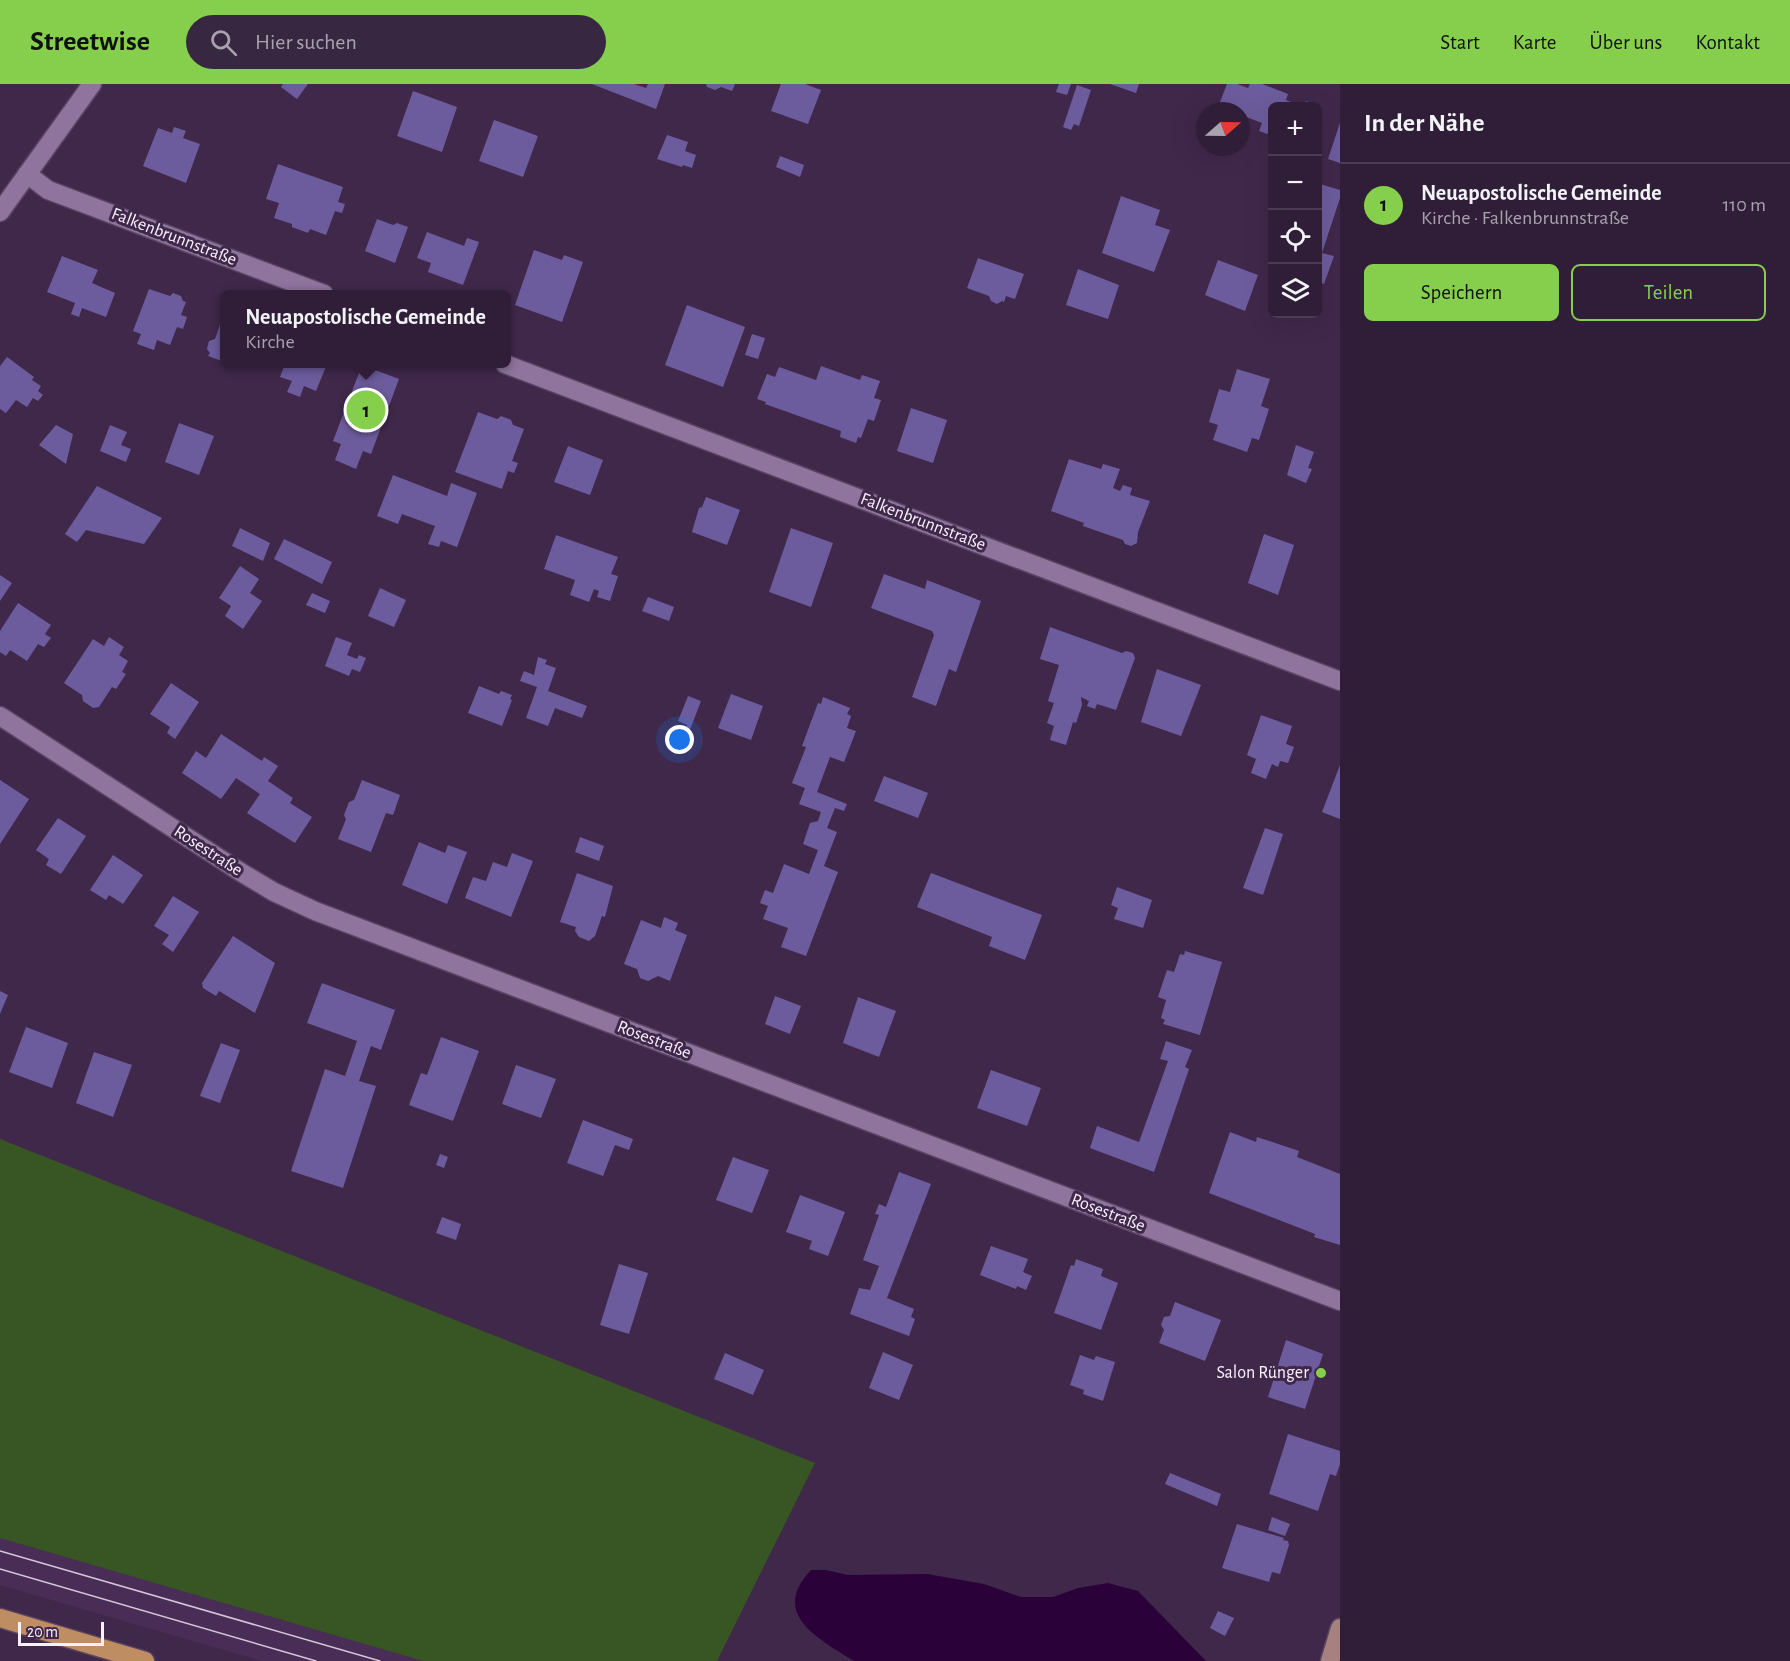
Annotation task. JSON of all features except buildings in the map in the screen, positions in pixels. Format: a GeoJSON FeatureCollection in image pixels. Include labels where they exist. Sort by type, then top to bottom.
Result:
{"type":"FeatureCollection","features":[{"type":"Feature","properties":{"kind":"main road"},"geometry":{"type":"LineString","coordinates":[[0,1618],[145,1661]]}},
{"type":"Feature","properties":{"kind":"street"},"geometry":{"type":"LineString","coordinates":[[0,212],[92,84]]}},
{"type":"Feature","properties":{"kind":"street","name":"Falkenbrunnstraße"},"geometry":{"type":"LineString","coordinates":[[27,174],[48,190],[313,290]]}},
{"type":"Feature","properties":{"kind":"street","name":"Falkenbrunnstraße"},"geometry":{"type":"LineString","coordinates":[[511,365],[1340,681]]}},
{"type":"Feature","properties":{"kind":"street","name":"Rosestraße"},"geometry":{"type":"LineString","coordinates":[[0,716],[239,871],[274,892],[315,911],[1340,1301]]}},
{"type":"Feature","properties":{"kind":"street"},"geometry":{"type":"LineString","coordinates":[[1329,1661],[1340,1628]]}},
{"type":"Feature","properties":{"kind":"shaded area"},"geometry":{"type":"Polygon","coordinates":[[[0,1538],[423,1661],[262,1661],[0,1585],[0,1538]]]}},
{"type":"Feature","properties":{"kind":"shaded area"},"geometry":{"type":"Polygon","coordinates":[[[811,1570],[826,1570],[848,1575],[927,1574],[984,1584],[1021,1597],[1053,1597],[1078,1588],[1108,1583],[1138,1591],[1206,1661],[854,1661],[814,1634],[797,1612],[795,1600],[799,1586],[811,1570]]]}},
{"type":"Feature","properties":{"kind":"green space"},"geometry":{"type":"Polygon","coordinates":[[[0,1139],[815,1463],[717,1661],[423,1661],[0,1538],[0,1139]]]}},
{"type":"Feature","properties":{"kind":"tram line"},"geometry":{"type":"LineString","coordinates":[[0,1551],[380,1661]]}},
{"type":"Feature","properties":{"kind":"tram line"},"geometry":{"type":"LineString","coordinates":[[0,1569],[316,1661]]}},
{"type":"Feature","properties":{"kind":"place","name":"Neuapostolische Gemeinde"},"geometry":{"type":"Point","coordinates":[366,410]}},
{"type":"Feature","properties":{"kind":"place","name":"Salon Rünger"},"geometry":{"type":"Point","coordinates":[1321,1373]}}]}
